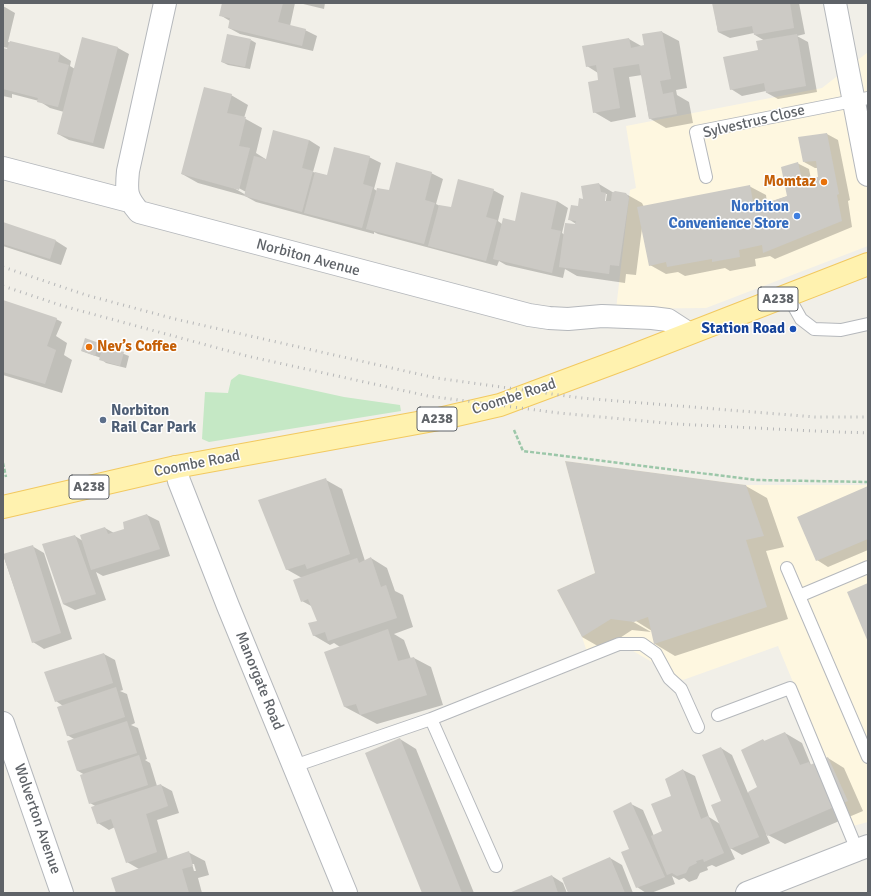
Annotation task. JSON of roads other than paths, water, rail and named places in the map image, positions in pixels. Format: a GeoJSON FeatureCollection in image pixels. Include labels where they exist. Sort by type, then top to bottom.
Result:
{"type":"FeatureCollection","features":[{"type":"Feature","properties":{"kind":"main road","name":"Coombe Road"},"geometry":{"type":"LineString","coordinates":[[3,507],[176,467],[439,419],[500,405],[629,357],[868,264]]}},
{"type":"Feature","properties":{"kind":"street"},"geometry":{"type":"LineString","coordinates":[[3,168],[129,201],[126,187],[128,172],[165,3]]}},
{"type":"Feature","properties":{"kind":"street"},"geometry":{"type":"LineString","coordinates":[[835,3],[861,99],[868,175]]}},
{"type":"Feature","properties":{"kind":"street","name":"Norbiton Avenue"},"geometry":{"type":"LineString","coordinates":[[129,201],[139,212],[154,217],[529,315],[562,319],[602,316],[652,318],[668,320],[688,333]]}},
{"type":"Feature","properties":{"kind":"street","name":"Manorgate Road"},"geometry":{"type":"LineString","coordinates":[[176,467],[179,481],[228,606],[346,893]]}},
{"type":"Feature","properties":{"kind":"street","name":"Wolverton Avenue"},"geometry":{"type":"LineString","coordinates":[[3,723],[62,893]]}},
{"type":"Feature","properties":{"kind":"street"},"geometry":{"type":"LineString","coordinates":[[747,893],[862,848]]}},
{"type":"Feature","properties":{"kind":"lane","name":"Sylvestrus Close"},"geometry":{"type":"LineString","coordinates":[[706,177],[696,132],[861,99]]}},
{"type":"Feature","properties":{"kind":"lane"},"geometry":{"type":"LineString","coordinates":[[788,296],[802,319],[814,329],[841,330],[868,324]]}},
{"type":"Feature","properties":{"kind":"lane"},"geometry":{"type":"LineString","coordinates":[[799,596],[868,567]]}},
{"type":"Feature","properties":{"kind":"lane"},"geometry":{"type":"LineString","coordinates":[[787,568],[868,757]]}},
{"type":"Feature","properties":{"kind":"lane"},"geometry":{"type":"LineString","coordinates":[[294,766],[431,719],[620,644],[642,644],[656,654],[669,678],[681,689],[698,726]]}},
{"type":"Feature","properties":{"kind":"lane"},"geometry":{"type":"LineString","coordinates":[[718,715],[790,688],[862,848]]}},
{"type":"Feature","properties":{"kind":"lane"},"geometry":{"type":"LineString","coordinates":[[431,719],[496,866]]}},
{"type":"Feature","properties":{"kind":"railway"},"geometry":{"type":"LineString","coordinates":[[3,267],[86,295],[175,319],[436,378],[581,398],[815,417],[868,417]]}},
{"type":"Feature","properties":{"kind":"railway"},"geometry":{"type":"LineString","coordinates":[[3,286],[63,306],[247,356],[428,396],[559,413],[676,424],[868,433]]}},
{"type":"Feature","properties":{"kind":"place","name":"Momtaz"},"geometry":{"type":"Point","coordinates":[824,182]}},
{"type":"Feature","properties":{"kind":"place","name":"Norbiton Convenience Store"},"geometry":{"type":"Point","coordinates":[797,216]}},
{"type":"Feature","properties":{"kind":"place","name":"Station Road"},"geometry":{"type":"Point","coordinates":[793,329]}},
{"type":"Feature","properties":{"kind":"place","name":"Nev’s Coffee"},"geometry":{"type":"Point","coordinates":[89,347]}},
{"type":"Feature","properties":{"kind":"place","name":"Norbiton Rail Car Park"},"geometry":{"type":"Point","coordinates":[103,420]}}]}
